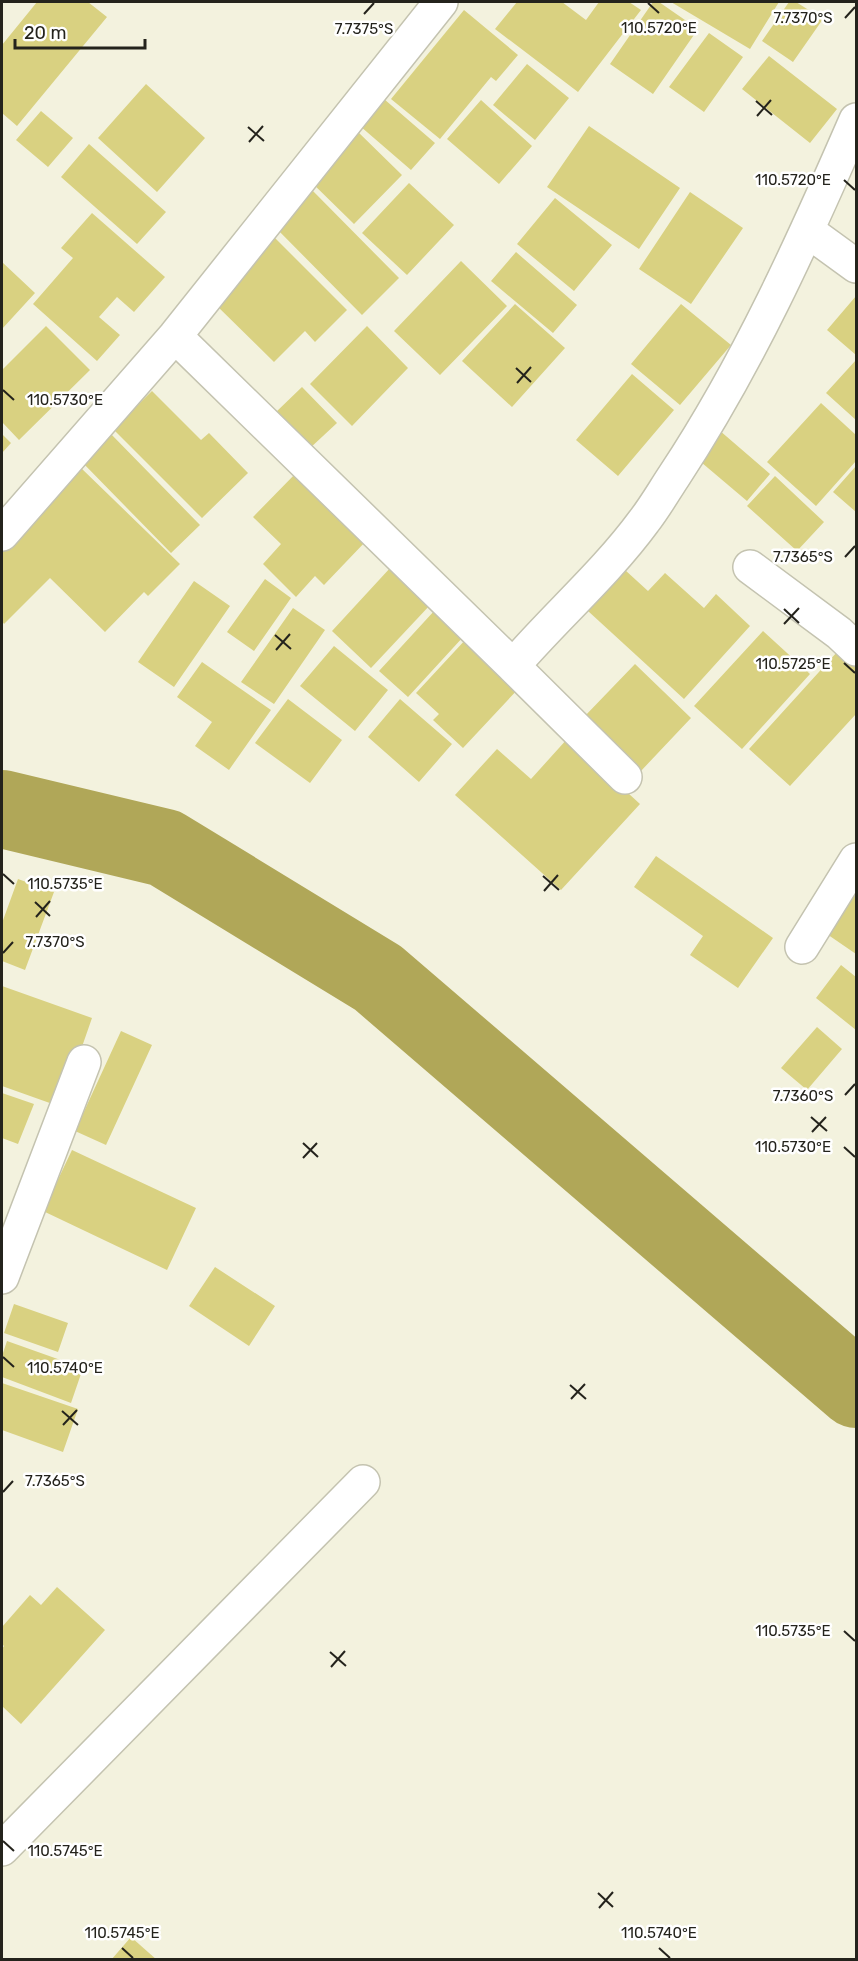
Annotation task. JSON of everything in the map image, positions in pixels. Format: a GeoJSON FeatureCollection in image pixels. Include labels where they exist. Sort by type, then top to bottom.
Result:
{"type":"FeatureCollection","features":[{"type":"Feature","properties":{"kind":"street"},"geometry":{"type":"LineString","coordinates":[[2,534],[175,336],[441,2]]}},
{"type":"Feature","properties":{"kind":"street"},"geometry":{"type":"LineString","coordinates":[[513,666],[539,636],[599,576],[644,521],[695,444],[735,375],[808,231],[856,120]]}},
{"type":"Feature","properties":{"kind":"street"},"geometry":{"type":"LineString","coordinates":[[808,231],[856,266]]}},
{"type":"Feature","properties":{"kind":"street"},"geometry":{"type":"LineString","coordinates":[[175,336],[625,777]]}},
{"type":"Feature","properties":{"kind":"street"},"geometry":{"type":"LineString","coordinates":[[750,567],[839,633],[856,649]]}},
{"type":"Feature","properties":{"kind":"street"},"geometry":{"type":"LineString","coordinates":[[802,947],[856,860]]}},
{"type":"Feature","properties":{"kind":"street"},"geometry":{"type":"LineString","coordinates":[[2,1276],[84,1062]]}},
{"type":"Feature","properties":{"kind":"street"},"geometry":{"type":"LineString","coordinates":[[2,1849],[363,1482]]}},
{"type":"Feature","properties":{"kind":"building"},"geometry":{"type":"Polygon","coordinates":[[[37,2],[88,2],[107,17],[17,126],[2,113],[2,45],[37,2]]]}},
{"type":"Feature","properties":{"kind":"building"},"geometry":{"type":"Polygon","coordinates":[[[517,2],[562,2],[586,20],[599,2],[629,2],[641,10],[578,92],[495,29],[517,2]]]}},
{"type":"Feature","properties":{"kind":"building"},"geometry":{"type":"Polygon","coordinates":[[[653,2],[659,2],[698,29],[653,94],[610,64],[653,2]]]}},
{"type":"Feature","properties":{"kind":"building"},"geometry":{"type":"Polygon","coordinates":[[[671,2],[779,2],[750,49],[671,2]]]}},
{"type":"Feature","properties":{"kind":"building"},"geometry":{"type":"Polygon","coordinates":[[[789,2],[796,2],[823,19],[793,62],[762,41],[789,2]]]}},
{"type":"Feature","properties":{"kind":"building"},"geometry":{"type":"Polygon","coordinates":[[[464,10],[518,55],[496,81],[491,77],[440,139],[391,99],[464,10]]]}},
{"type":"Feature","properties":{"kind":"building"},"geometry":{"type":"Polygon","coordinates":[[[709,33],[743,57],[704,112],[669,87],[709,33]]]}},
{"type":"Feature","properties":{"kind":"building"},"geometry":{"type":"Polygon","coordinates":[[[769,56],[837,109],[810,143],[742,89],[769,56]]]}},
{"type":"Feature","properties":{"kind":"building"},"geometry":{"type":"Polygon","coordinates":[[[527,64],[569,98],[535,140],[493,105],[527,64]]]}},
{"type":"Feature","properties":{"kind":"building"},"geometry":{"type":"Polygon","coordinates":[[[146,84],[205,138],[157,192],[98,138],[146,84]]]}},
{"type":"Feature","properties":{"kind":"building"},"geometry":{"type":"Polygon","coordinates":[[[384,99],[435,143],[411,170],[360,126],[384,99]]]}},
{"type":"Feature","properties":{"kind":"building"},"geometry":{"type":"Polygon","coordinates":[[[481,100],[532,146],[499,184],[447,139],[481,100]]]}},
{"type":"Feature","properties":{"kind":"building"},"geometry":{"type":"Polygon","coordinates":[[[41,111],[73,138],[48,167],[16,140],[41,111]]]}},
{"type":"Feature","properties":{"kind":"building"},"geometry":{"type":"Polygon","coordinates":[[[589,126],[680,188],[639,249],[547,187],[589,126]]]}},
{"type":"Feature","properties":{"kind":"building"},"geometry":{"type":"Polygon","coordinates":[[[355,129],[402,175],[354,224],[307,178],[355,129]]]}},
{"type":"Feature","properties":{"kind":"building"},"geometry":{"type":"Polygon","coordinates":[[[89,144],[166,212],[137,244],[61,177],[89,144]]]}},
{"type":"Feature","properties":{"kind":"building"},"geometry":{"type":"Polygon","coordinates":[[[409,183],[454,225],[407,275],[362,233],[409,183]]]}},
{"type":"Feature","properties":{"kind":"building"},"geometry":{"type":"Polygon","coordinates":[[[310,188],[399,278],[362,315],[273,225],[310,188]]]}},
{"type":"Feature","properties":{"kind":"building"},"geometry":{"type":"Polygon","coordinates":[[[690,192],[743,228],[691,304],[639,269],[690,192]]]}},
{"type":"Feature","properties":{"kind":"building"},"geometry":{"type":"Polygon","coordinates":[[[555,198],[612,245],[574,291],[517,244],[555,198]]]}},
{"type":"Feature","properties":{"kind":"building"},"geometry":{"type":"Polygon","coordinates":[[[92,213],[165,277],[134,312],[117,297],[99,317],[120,335],[97,361],[33,304],[73,258],[61,248],[92,213]]]}},
{"type":"Feature","properties":{"kind":"building"},"geometry":{"type":"Polygon","coordinates":[[[272,235],[347,310],[315,342],[305,331],[274,362],[214,303],[272,235]]]}},
{"type":"Feature","properties":{"kind":"building"},"geometry":{"type":"Polygon","coordinates":[[[516,252],[577,305],[553,333],[491,281],[516,252]]]}},
{"type":"Feature","properties":{"kind":"building"},"geometry":{"type":"Polygon","coordinates":[[[461,261],[507,306],[440,375],[394,331],[461,261]]]}},
{"type":"Feature","properties":{"kind":"building"},"geometry":{"type":"Polygon","coordinates":[[[2,262],[35,293],[2,329],[2,262]]]}},
{"type":"Feature","properties":{"kind":"building"},"geometry":{"type":"Polygon","coordinates":[[[856,296],[856,355],[827,330],[856,296]]]}},
{"type":"Feature","properties":{"kind":"building"},"geometry":{"type":"Polygon","coordinates":[[[515,304],[565,348],[512,407],[462,361],[515,304]]]}},
{"type":"Feature","properties":{"kind":"building"},"geometry":{"type":"Polygon","coordinates":[[[681,304],[731,345],[680,405],[631,364],[681,304]]]}},
{"type":"Feature","properties":{"kind":"building"},"geometry":{"type":"Polygon","coordinates":[[[46,326],[90,370],[19,440],[2,422],[2,370],[46,326]]]}},
{"type":"Feature","properties":{"kind":"building"},"geometry":{"type":"Polygon","coordinates":[[[367,326],[408,368],[352,426],[310,384],[367,326]]]}},
{"type":"Feature","properties":{"kind":"building"},"geometry":{"type":"Polygon","coordinates":[[[856,360],[856,420],[826,393],[856,360]]]}},
{"type":"Feature","properties":{"kind":"building"},"geometry":{"type":"Polygon","coordinates":[[[632,374],[674,410],[618,476],[576,440],[632,374]]]}},
{"type":"Feature","properties":{"kind":"building"},"geometry":{"type":"Polygon","coordinates":[[[302,387],[337,423],[309,449],[275,413],[302,387]]]}},
{"type":"Feature","properties":{"kind":"building"},"geometry":{"type":"Polygon","coordinates":[[[152,391],[201,440],[209,433],[248,473],[202,518],[113,429],[152,391]]]}},
{"type":"Feature","properties":{"kind":"building"},"geometry":{"type":"Polygon","coordinates":[[[821,403],[856,435],[856,461],[816,506],[767,462],[821,403]]]}},
{"type":"Feature","properties":{"kind":"building"},"geometry":{"type":"Polygon","coordinates":[[[719,430],[770,474],[747,501],[695,457],[719,430]]]}},
{"type":"Feature","properties":{"kind":"building"},"geometry":{"type":"Polygon","coordinates":[[[109,432],[200,525],[171,553],[80,460],[109,432]]]}},
{"type":"Feature","properties":{"kind":"building"},"geometry":{"type":"Polygon","coordinates":[[[2,434],[11,443],[2,453],[2,434]]]}},
{"type":"Feature","properties":{"kind":"building"},"geometry":{"type":"Polygon","coordinates":[[[79,466],[180,564],[148,596],[144,592],[105,632],[50,578],[4,624],[2,621],[2,545],[79,466]]]}},
{"type":"Feature","properties":{"kind":"building"},"geometry":{"type":"Polygon","coordinates":[[[856,466],[856,512],[833,492],[856,466]]]}},
{"type":"Feature","properties":{"kind":"building"},"geometry":{"type":"Polygon","coordinates":[[[297,472],[367,540],[324,585],[315,576],[296,597],[263,564],[281,544],[253,517],[297,472]]]}},
{"type":"Feature","properties":{"kind":"building"},"geometry":{"type":"Polygon","coordinates":[[[775,476],[824,522],[797,551],[747,506],[775,476]]]}},
{"type":"Feature","properties":{"kind":"building"},"geometry":{"type":"Polygon","coordinates":[[[391,567],[431,604],[371,668],[332,631],[391,567]]]}},
{"type":"Feature","properties":{"kind":"building"},"geometry":{"type":"Polygon","coordinates":[[[625,570],[648,591],[665,573],[704,608],[716,594],[750,626],[684,699],[588,611],[625,570]]]}},
{"type":"Feature","properties":{"kind":"building"},"geometry":{"type":"Polygon","coordinates":[[[265,579],[291,598],[254,651],[227,632],[265,579]]]}},
{"type":"Feature","properties":{"kind":"building"},"geometry":{"type":"Polygon","coordinates":[[[194,581],[230,606],[174,687],[138,662],[194,581]]]}},
{"type":"Feature","properties":{"kind":"building"},"geometry":{"type":"Polygon","coordinates":[[[293,608],[325,630],[274,704],[241,682],[293,608]]]}},
{"type":"Feature","properties":{"kind":"building"},"geometry":{"type":"Polygon","coordinates":[[[435,610],[464,636],[408,697],[379,671],[435,610]]]}},
{"type":"Feature","properties":{"kind":"building"},"geometry":{"type":"Polygon","coordinates":[[[763,631],[810,674],[742,749],[694,706],[763,631]]]}},
{"type":"Feature","properties":{"kind":"building"},"geometry":{"type":"Polygon","coordinates":[[[467,638],[520,687],[463,748],[433,720],[439,714],[416,693],[467,638]]]}},
{"type":"Feature","properties":{"kind":"building"},"geometry":{"type":"Polygon","coordinates":[[[334,646],[388,690],[355,731],[300,686],[334,646]]]}},
{"type":"Feature","properties":{"kind":"building"},"geometry":{"type":"Polygon","coordinates":[[[838,651],[856,668],[856,714],[790,786],[749,749],[838,651]]]}},
{"type":"Feature","properties":{"kind":"building"},"geometry":{"type":"Polygon","coordinates":[[[202,662],[271,710],[229,770],[195,746],[212,722],[177,697],[202,662]]]}},
{"type":"Feature","properties":{"kind":"building"},"geometry":{"type":"Polygon","coordinates":[[[635,664],[691,718],[640,772],[583,718],[635,664]]]}},
{"type":"Feature","properties":{"kind":"building"},"geometry":{"type":"Polygon","coordinates":[[[288,699],[342,740],[310,783],[255,743],[288,699]]]}},
{"type":"Feature","properties":{"kind":"building"},"geometry":{"type":"Polygon","coordinates":[[[400,699],[452,744],[419,782],[368,737],[400,699]]]}},
{"type":"Feature","properties":{"kind":"building"},"geometry":{"type":"Polygon","coordinates":[[[568,738],[640,804],[561,890],[455,795],[497,749],[531,779],[568,738]]]}},
{"type":"Feature","properties":{"kind":"building"},"geometry":{"type":"Polygon","coordinates":[[[656,856],[773,938],[738,988],[690,955],[703,936],[634,887],[656,856]]]}},
{"type":"Feature","properties":{"kind":"building"},"geometry":{"type":"Polygon","coordinates":[[[856,877],[856,954],[821,930],[856,877]]]}},
{"type":"Feature","properties":{"kind":"building"},"geometry":{"type":"Polygon","coordinates":[[[18,879],[54,892],[25,970],[2,961],[2,923],[18,879]]]}},
{"type":"Feature","properties":{"kind":"building"},"geometry":{"type":"Polygon","coordinates":[[[841,965],[856,977],[856,1030],[816,998],[841,965]]]}},
{"type":"Feature","properties":{"kind":"building"},"geometry":{"type":"Polygon","coordinates":[[[2,986],[92,1018],[61,1107],[2,1086],[2,986]]]}},
{"type":"Feature","properties":{"kind":"building"},"geometry":{"type":"Polygon","coordinates":[[[817,1027],[842,1049],[807,1090],[781,1068],[817,1027]]]}},
{"type":"Feature","properties":{"kind":"building"},"geometry":{"type":"Polygon","coordinates":[[[121,1031],[152,1045],[106,1145],[75,1131],[121,1031]]]}},
{"type":"Feature","properties":{"kind":"building"},"geometry":{"type":"Polygon","coordinates":[[[2,1093],[34,1104],[18,1144],[2,1138],[2,1093]]]}},
{"type":"Feature","properties":{"kind":"building"},"geometry":{"type":"Polygon","coordinates":[[[72,1150],[196,1208],[167,1270],[43,1211],[72,1150]]]}},
{"type":"Feature","properties":{"kind":"building"},"geometry":{"type":"Polygon","coordinates":[[[215,1267],[275,1306],[249,1346],[189,1306],[215,1267]]]}},
{"type":"Feature","properties":{"kind":"building"},"geometry":{"type":"Polygon","coordinates":[[[14,1304],[68,1323],[58,1352],[4,1333],[14,1304]]]}},
{"type":"Feature","properties":{"kind":"building"},"geometry":{"type":"Polygon","coordinates":[[[7,1341],[83,1368],[71,1403],[2,1377],[2,1356],[7,1341]]]}},
{"type":"Feature","properties":{"kind":"building"},"geometry":{"type":"Polygon","coordinates":[[[2,1383],[78,1409],[63,1452],[2,1430],[2,1383]]]}},
{"type":"Feature","properties":{"kind":"building"},"geometry":{"type":"Polygon","coordinates":[[[57,1587],[105,1630],[21,1724],[2,1706],[2,1649],[4,1646],[2,1627],[30,1595],[41,1605],[57,1587]]]}},
{"type":"Feature","properties":{"kind":"building"},"geometry":{"type":"Polygon","coordinates":[[[131,1937],[157,1960],[111,1960],[131,1937]]]}},
{"type":"Feature","properties":{"kind":"waterway"},"geometry":{"type":"LineString","coordinates":[[2,809],[165,848],[378,978],[856,1389]]}}]}
